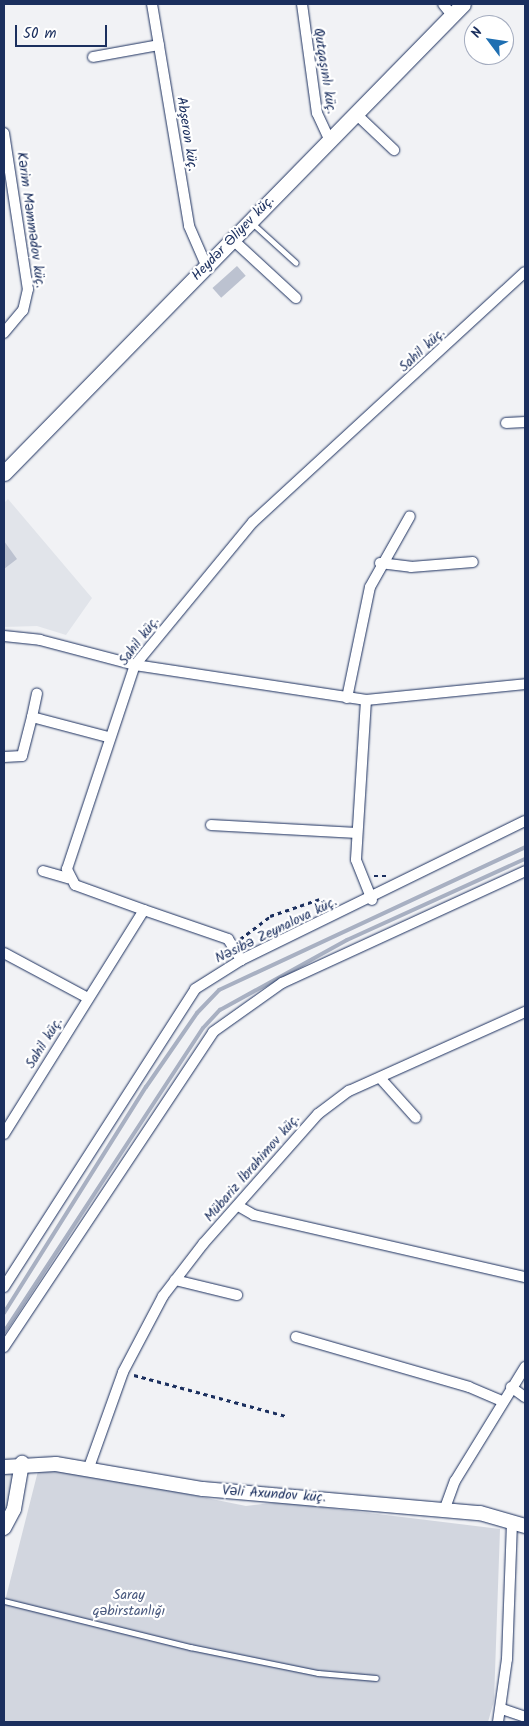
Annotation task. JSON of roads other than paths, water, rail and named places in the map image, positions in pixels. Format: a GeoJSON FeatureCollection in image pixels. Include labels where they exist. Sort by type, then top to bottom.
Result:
{"type":"FeatureCollection","features":[{"type":"Feature","properties":{"kind":"main road","name":"Heydər Əliyev küç."},"geometry":{"type":"LineString","coordinates":[[7,464],[355,113],[448,10],[463,4]]}},
{"type":"Feature","properties":{"kind":"street","name":"Abşeron küç."},"geometry":{"type":"LineString","coordinates":[[152,4],[189,226],[206,265]]}},
{"type":"Feature","properties":{"kind":"street","name":"Qutqaşınlı küç."},"geometry":{"type":"LineString","coordinates":[[302,4],[317,113],[329,139]]}},
{"type":"Feature","properties":{"kind":"street"},"geometry":{"type":"LineString","coordinates":[[93,57],[159,45]]}},
{"type":"Feature","properties":{"kind":"street"},"geometry":{"type":"LineString","coordinates":[[355,113],[394,150]]}},
{"type":"Feature","properties":{"kind":"street","name":"Kərim Məmmədov küç."},"geometry":{"type":"LineString","coordinates":[[4,133],[28,289],[23,310],[4,333]]}},
{"type":"Feature","properties":{"kind":"street"},"geometry":{"type":"LineString","coordinates":[[232,239],[296,298]]}},
{"type":"Feature","properties":{"kind":"street","name":"Sahil küç."},"geometry":{"type":"LineString","coordinates":[[68,878],[67,869],[108,737],[135,665],[253,522],[525,272]]}},
{"type":"Feature","properties":{"kind":"street"},"geometry":{"type":"LineString","coordinates":[[506,423],[525,422]]}},
{"type":"Feature","properties":{"kind":"street"},"geometry":{"type":"LineString","coordinates":[[346,698],[370,587],[380,563],[410,516]]}},
{"type":"Feature","properties":{"kind":"street"},"geometry":{"type":"LineString","coordinates":[[380,563],[411,567],[473,562]]}},
{"type":"Feature","properties":{"kind":"street"},"geometry":{"type":"LineString","coordinates":[[4,636],[40,640],[135,665],[366,700],[525,684]]}},
{"type":"Feature","properties":{"kind":"street"},"geometry":{"type":"LineString","coordinates":[[4,757],[22,756],[37,694]]}},
{"type":"Feature","properties":{"kind":"street"},"geometry":{"type":"LineString","coordinates":[[366,700],[357,833],[358,873],[372,900]]}},
{"type":"Feature","properties":{"kind":"street"},"geometry":{"type":"LineString","coordinates":[[32,717],[108,737]]}},
{"type":"Feature","properties":{"kind":"street","name":"Nəsibə Zeynalova küç."},"geometry":{"type":"LineString","coordinates":[[4,1286],[184,1002],[211,977],[241,960],[372,900],[525,821]]}},
{"type":"Feature","properties":{"kind":"street"},"geometry":{"type":"LineString","coordinates":[[211,824],[357,833]]}},
{"type":"Feature","properties":{"kind":"street"},"geometry":{"type":"LineString","coordinates":[[43,871],[68,878],[75,885],[216,934],[233,945],[241,960]]}},
{"type":"Feature","properties":{"kind":"street"},"geometry":{"type":"LineString","coordinates":[[4,1346],[213,1032],[282,984],[525,871]]}},
{"type":"Feature","properties":{"kind":"street","name":"Sahil küç."},"geometry":{"type":"LineString","coordinates":[[5,1129],[144,910]]}},
{"type":"Feature","properties":{"kind":"street"},"geometry":{"type":"LineString","coordinates":[[4,953],[88,998]]}},
{"type":"Feature","properties":{"kind":"street","name":"Mübariz İbrahimov küç."},"geometry":{"type":"LineString","coordinates":[[88,1470],[123,1372],[175,1280],[240,1207],[318,1114],[349,1091],[381,1079],[525,1012]]}},
{"type":"Feature","properties":{"kind":"street"},"geometry":{"type":"LineString","coordinates":[[381,1079],[416,1118]]}},
{"type":"Feature","properties":{"kind":"street"},"geometry":{"type":"LineString","coordinates":[[240,1207],[254,1215],[525,1277]]}},
{"type":"Feature","properties":{"kind":"street"},"geometry":{"type":"LineString","coordinates":[[175,1280],[237,1294]]}},
{"type":"Feature","properties":{"kind":"street"},"geometry":{"type":"LineString","coordinates":[[296,1337],[469,1386],[502,1401]]}},
{"type":"Feature","properties":{"kind":"street"},"geometry":{"type":"LineString","coordinates":[[445,1508],[455,1481],[502,1401],[525,1367]]}},
{"type":"Feature","properties":{"kind":"street"},"geometry":{"type":"LineString","coordinates":[[511,1388],[525,1397]]}},
{"type":"Feature","properties":{"kind":"street"},"geometry":{"type":"LineString","coordinates":[[4,1528],[14,1509],[22,1463]]}},
{"type":"Feature","properties":{"kind":"street","name":"Vəli Axundov küç."},"geometry":{"type":"LineString","coordinates":[[4,1467],[22,1463],[88,1470],[211,1490],[445,1508],[518,1524]]}},
{"type":"Feature","properties":{"kind":"street"},"geometry":{"type":"LineString","coordinates":[[498,1722],[502,1709],[518,1524]]}},
{"type":"Feature","properties":{"kind":"street"},"geometry":{"type":"LineString","coordinates":[[502,1709],[525,1717]]}},
{"type":"Feature","properties":{"kind":"lane"},"geometry":{"type":"LineString","coordinates":[[250,221],[296,263]]}},
{"type":"Feature","properties":{"kind":"lane"},"geometry":{"type":"LineString","coordinates":[[4,1601],[190,1647],[318,1673],[376,1678]]}},
{"type":"Feature","properties":{"kind":"waterway"},"geometry":{"type":"LineString","coordinates":[[4,1313],[146,1087],[197,1013],[219,990],[525,847]]}},
{"type":"Feature","properties":{"kind":"waterway"},"geometry":{"type":"LineString","coordinates":[[4,1332],[203,1028],[220,1010],[347,940],[525,859]]}},
{"type":"Feature","properties":{"kind":"park label","name":"Saray qəbirstanlığı"},"geometry":{"type":"Point","coordinates":[129,1604]}}]}
